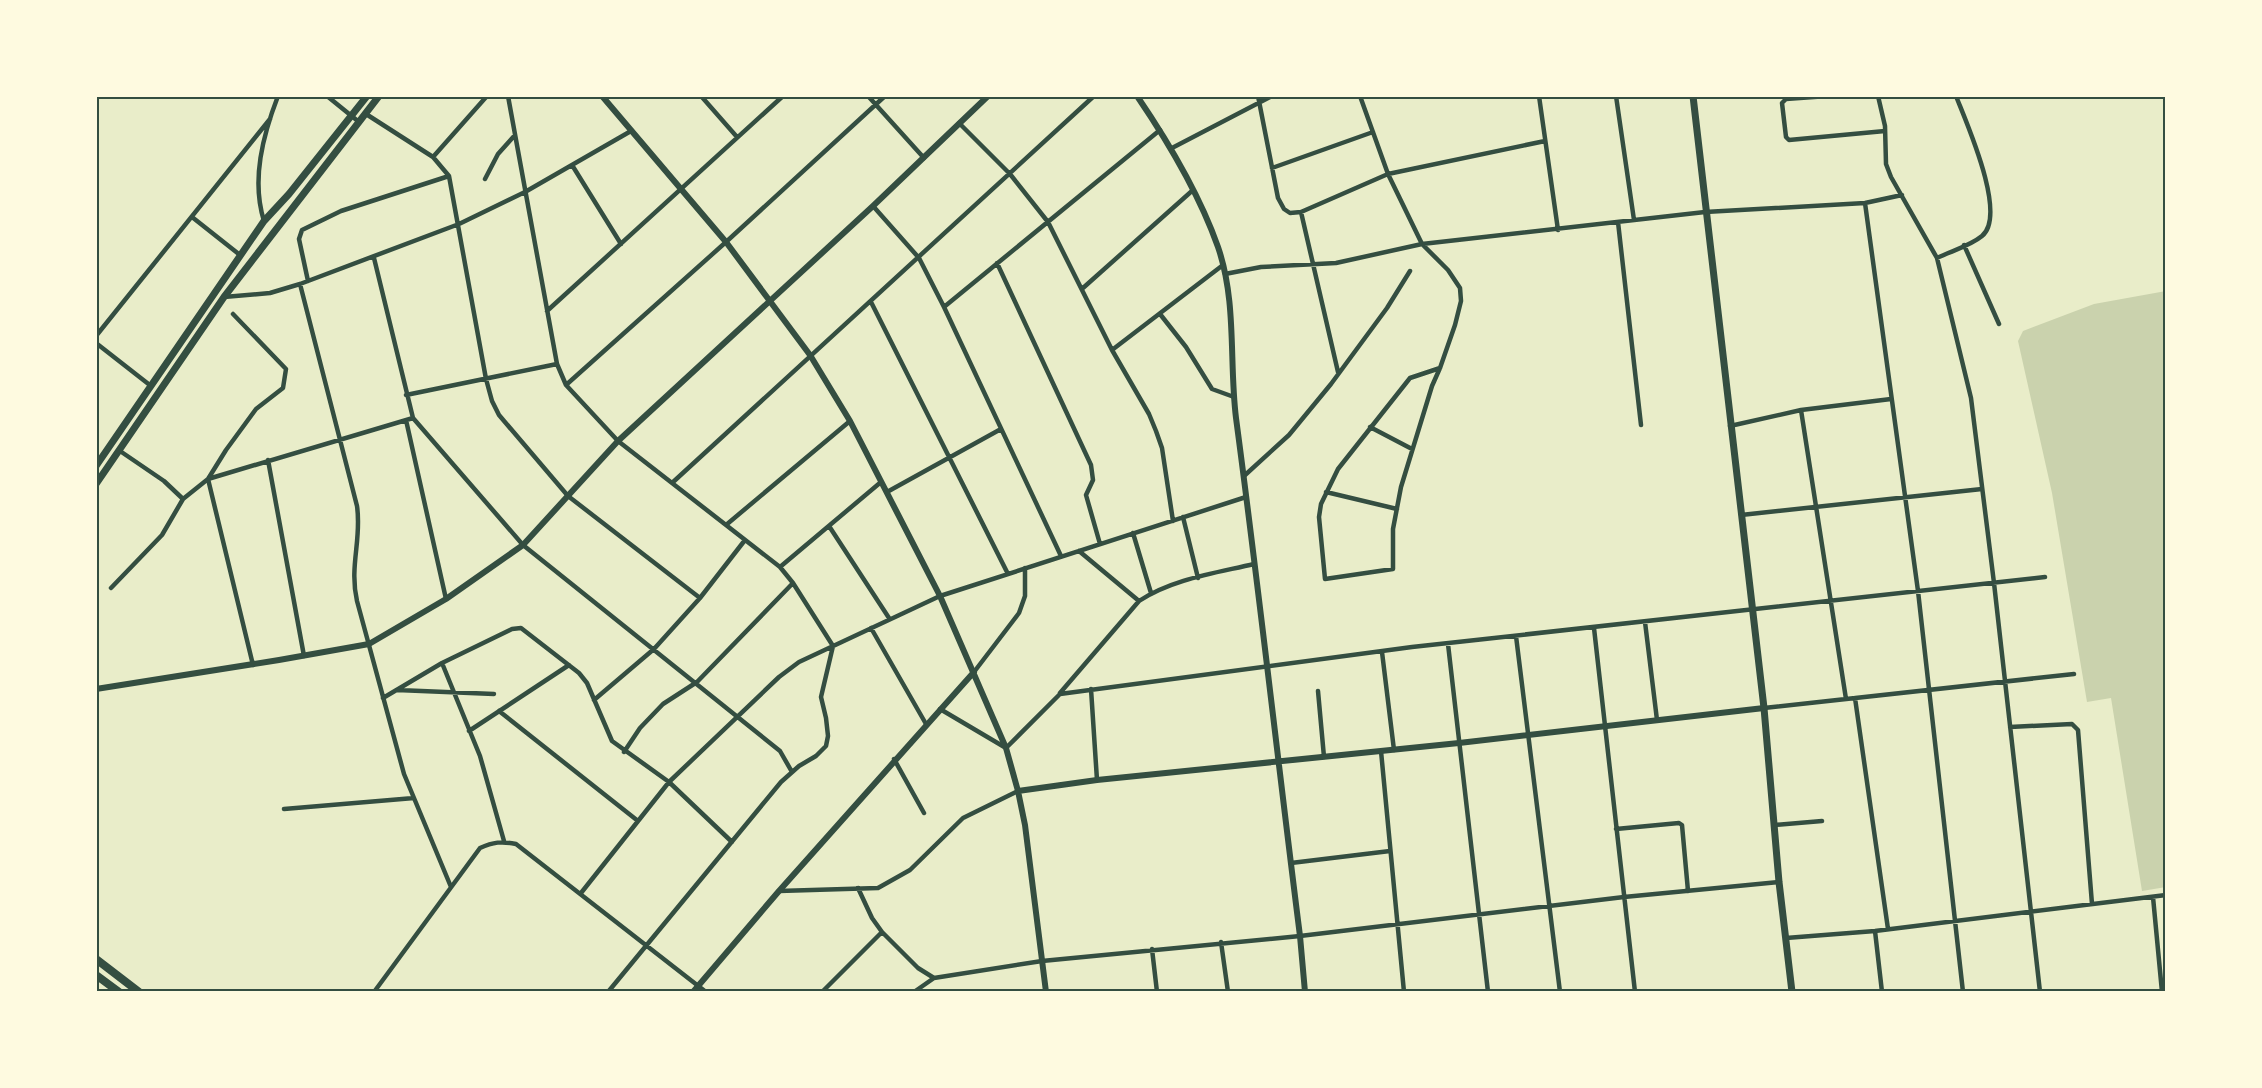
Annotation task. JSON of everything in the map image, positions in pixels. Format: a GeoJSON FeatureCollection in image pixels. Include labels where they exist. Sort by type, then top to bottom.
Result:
{"type":"FeatureCollection","features":[{"type":"Feature","properties":{"kind":"main road"},"geometry":{"type":"LineString","coordinates":[[96,466],[264,221],[290,194],[367,96]]}},
{"type":"Feature","properties":{"kind":"main road"},"geometry":{"type":"LineString","coordinates":[[96,484],[224,297],[379,96]]}},
{"type":"Feature","properties":{"kind":"main road"},"geometry":{"type":"LineString","coordinates":[[1693,96],[1764,708],[1779,882],[1792,992]]}},
{"type":"Feature","properties":{"kind":"main road"},"geometry":{"type":"LineString","coordinates":[[96,959],[139,992]]}},
{"type":"Feature","properties":{"kind":"main road"},"geometry":{"type":"LineString","coordinates":[[96,975],[119,992]]}},
{"type":"Feature","properties":{"kind":"street"},"geometry":{"type":"LineString","coordinates":[[264,221],[260,209],[261,154],[278,96]]}},
{"type":"Feature","properties":{"kind":"street"},"geometry":{"type":"LineString","coordinates":[[327,96],[359,122]]}},
{"type":"Feature","properties":{"kind":"street"},"geometry":{"type":"LineString","coordinates":[[433,157],[487,96]]}},
{"type":"Feature","properties":{"kind":"street"},"geometry":{"type":"LineString","coordinates":[[508,96],[557,364],[566,385],[618,441],[780,567],[793,582],[833,646],[821,697],[828,736],[825,746],[816,756],[781,782],[608,992]]}},
{"type":"Feature","properties":{"kind":"street"},"geometry":{"type":"LineString","coordinates":[[602,96],[726,242],[810,355],[850,421],[940,596],[1006,748],[1018,791],[1025,825],[1046,992]]}},
{"type":"Feature","properties":{"kind":"street"},"geometry":{"type":"LineString","coordinates":[[701,96],[737,137]]}},
{"type":"Feature","properties":{"kind":"street"},"geometry":{"type":"LineString","coordinates":[[547,311],[783,96]]}},
{"type":"Feature","properties":{"kind":"street"},"geometry":{"type":"LineString","coordinates":[[868,96],[924,158]]}},
{"type":"Feature","properties":{"kind":"street"},"geometry":{"type":"LineString","coordinates":[[566,385],[885,96]]}},
{"type":"Feature","properties":{"kind":"street"},"geometry":{"type":"LineString","coordinates":[[96,689],[253,665],[369,644],[446,599],[523,545],[618,441],[873,206],[988,96]]}},
{"type":"Feature","properties":{"kind":"street"},"geometry":{"type":"LineString","coordinates":[[672,483],[1094,96]]}},
{"type":"Feature","properties":{"kind":"street"},"geometry":{"type":"LineString","coordinates":[[1137,96],[1172,148],[1193,190],[1218,247],[1228,283],[1234,397],[1305,992]]}},
{"type":"Feature","properties":{"kind":"street"},"geometry":{"type":"LineString","coordinates":[[1172,148],[1258,98],[1272,96]]}},
{"type":"Feature","properties":{"kind":"street"},"geometry":{"type":"LineString","coordinates":[[1360,96],[1389,174],[1422,244],[1448,270],[1460,288],[1461,301],[1440,368],[1412,449],[1397,508],[1393,529],[1393,569],[1325,579],[1319,517],[1321,504],[1338,469],[1410,378],[1440,368]]}},
{"type":"Feature","properties":{"kind":"street"},"geometry":{"type":"LineString","coordinates":[[1539,96],[1558,230]]}},
{"type":"Feature","properties":{"kind":"street"},"geometry":{"type":"LineString","coordinates":[[1616,96],[1634,220]]}},
{"type":"Feature","properties":{"kind":"street"},"geometry":{"type":"LineString","coordinates":[[1828,96],[1786,99],[1782,103],[1786,137],[1789,140],[1885,131]]}},
{"type":"Feature","properties":{"kind":"street"},"geometry":{"type":"LineString","coordinates":[[1878,96],[1885,131],[1886,164],[1936,258],[1971,398],[2040,992]]}},
{"type":"Feature","properties":{"kind":"street"},"geometry":{"type":"LineString","coordinates":[[1936,258],[1982,236],[1989,227],[1991,215],[1980,158],[1956,96]]}},
{"type":"Feature","properties":{"kind":"street"},"geometry":{"type":"LineString","coordinates":[[1258,98],[1278,198],[1284,209],[1290,213],[1301,212],[1389,174],[1545,141]]}},
{"type":"Feature","properties":{"kind":"street"},"geometry":{"type":"LineString","coordinates":[[366,114],[433,157],[448,176],[459,224],[486,379],[492,401],[499,415],[568,496],[700,598]]}},
{"type":"Feature","properties":{"kind":"street"},"geometry":{"type":"LineString","coordinates":[[96,336],[270,119]]}},
{"type":"Feature","properties":{"kind":"street"},"geometry":{"type":"LineString","coordinates":[[959,123],[1010,174],[1048,222],[1112,350],[1149,414],[1162,448],[1173,521]]}},
{"type":"Feature","properties":{"kind":"street"},"geometry":{"type":"LineString","coordinates":[[944,307],[1160,130]]}},
{"type":"Feature","properties":{"kind":"street"},"geometry":{"type":"LineString","coordinates":[[224,297],[270,293],[300,284],[374,258],[459,224],[525,192],[631,131]]}},
{"type":"Feature","properties":{"kind":"street"},"geometry":{"type":"LineString","coordinates":[[1272,168],[1373,132]]}},
{"type":"Feature","properties":{"kind":"street"},"geometry":{"type":"LineString","coordinates":[[485,178],[498,154],[515,135]]}},
{"type":"Feature","properties":{"kind":"street"},"geometry":{"type":"LineString","coordinates":[[572,165],[621,243]]}},
{"type":"Feature","properties":{"kind":"street"},"geometry":{"type":"LineString","coordinates":[[308,281],[298,239],[302,230],[341,211],[448,176]]}},
{"type":"Feature","properties":{"kind":"street"},"geometry":{"type":"LineString","coordinates":[[1083,288],[1193,190]]}},
{"type":"Feature","properties":{"kind":"street"},"geometry":{"type":"LineString","coordinates":[[1225,274],[1261,267],[1336,263],[1422,244],[1705,212],[1865,203],[1902,195]]}},
{"type":"Feature","properties":{"kind":"street"},"geometry":{"type":"LineString","coordinates":[[1865,203],[1918,591],[1963,992]]}},
{"type":"Feature","properties":{"kind":"street"},"geometry":{"type":"LineString","coordinates":[[873,206],[919,258],[1061,556]]}},
{"type":"Feature","properties":{"kind":"street"},"geometry":{"type":"LineString","coordinates":[[1301,212],[1338,372]]}},
{"type":"Feature","properties":{"kind":"street"},"geometry":{"type":"LineString","coordinates":[[192,217],[240,255]]}},
{"type":"Feature","properties":{"kind":"street"},"geometry":{"type":"LineString","coordinates":[[1618,222],[1641,425]]}},
{"type":"Feature","properties":{"kind":"street"},"geometry":{"type":"LineString","coordinates":[[1964,245],[1999,324]]}},
{"type":"Feature","properties":{"kind":"street"},"geometry":{"type":"LineString","coordinates":[[374,258],[413,418],[523,545],[697,682],[736,717],[780,751],[792,772]]}},
{"type":"Feature","properties":{"kind":"street"},"geometry":{"type":"LineString","coordinates":[[998,263],[1093,471],[1093,480],[1086,495],[1100,544]]}},
{"type":"Feature","properties":{"kind":"street"},"geometry":{"type":"LineString","coordinates":[[1112,350],[1223,265]]}},
{"type":"Feature","properties":{"kind":"street"},"geometry":{"type":"LineString","coordinates":[[1244,476],[1289,435],[1387,308],[1410,271]]}},
{"type":"Feature","properties":{"kind":"street"},"geometry":{"type":"LineString","coordinates":[[300,284],[359,516],[360,528],[353,565],[354,586],[382,698],[404,774],[452,887]]}},
{"type":"Feature","properties":{"kind":"street"},"geometry":{"type":"LineString","coordinates":[[871,302],[1008,574]]}},
{"type":"Feature","properties":{"kind":"street"},"geometry":{"type":"LineString","coordinates":[[111,588],[162,535],[183,499],[208,479],[256,410],[283,388],[286,369],[233,314]]}},
{"type":"Feature","properties":{"kind":"street"},"geometry":{"type":"LineString","coordinates":[[1160,314],[1186,347],[1212,389],[1234,397]]}},
{"type":"Feature","properties":{"kind":"street"},"geometry":{"type":"LineString","coordinates":[[96,343],[151,386]]}},
{"type":"Feature","properties":{"kind":"street"},"geometry":{"type":"LineString","coordinates":[[406,395],[557,364]]}},
{"type":"Feature","properties":{"kind":"street"},"geometry":{"type":"LineString","coordinates":[[1730,426],[1801,410],[1892,399]]}},
{"type":"Feature","properties":{"kind":"street"},"geometry":{"type":"LineString","coordinates":[[1801,410],[1846,699]]}},
{"type":"Feature","properties":{"kind":"street"},"geometry":{"type":"LineString","coordinates":[[208,479],[413,418]]}},
{"type":"Feature","properties":{"kind":"street"},"geometry":{"type":"LineString","coordinates":[[406,420],[446,599]]}},
{"type":"Feature","properties":{"kind":"street"},"geometry":{"type":"LineString","coordinates":[[726,525],[850,421]]}},
{"type":"Feature","properties":{"kind":"street"},"geometry":{"type":"LineString","coordinates":[[1370,427],[1412,449]]}},
{"type":"Feature","properties":{"kind":"street"},"geometry":{"type":"LineString","coordinates":[[887,492],[1002,429]]}},
{"type":"Feature","properties":{"kind":"street"},"geometry":{"type":"LineString","coordinates":[[120,451],[164,481],[183,499]]}},
{"type":"Feature","properties":{"kind":"street"},"geometry":{"type":"LineString","coordinates":[[268,460],[304,656]]}},
{"type":"Feature","properties":{"kind":"street"},"geometry":{"type":"LineString","coordinates":[[208,479],[253,665]]}},
{"type":"Feature","properties":{"kind":"street"},"geometry":{"type":"LineString","coordinates":[[780,567],[881,482]]}},
{"type":"Feature","properties":{"kind":"street"},"geometry":{"type":"LineString","coordinates":[[1741,515],[1982,489]]}},
{"type":"Feature","properties":{"kind":"street"},"geometry":{"type":"LineString","coordinates":[[1326,492],[1397,508]]}},
{"type":"Feature","properties":{"kind":"street"},"geometry":{"type":"LineString","coordinates":[[581,893],[669,782],[788,669],[889,618],[940,596],[1246,497]]}},
{"type":"Feature","properties":{"kind":"street"},"geometry":{"type":"LineString","coordinates":[[1183,517],[1198,578]]}},
{"type":"Feature","properties":{"kind":"street"},"geometry":{"type":"LineString","coordinates":[[829,526],[889,618]]}},
{"type":"Feature","properties":{"kind":"street"},"geometry":{"type":"LineString","coordinates":[[1133,533],[1151,593]]}},
{"type":"Feature","properties":{"kind":"street"},"geometry":{"type":"LineString","coordinates":[[594,700],[654,649],[700,598],[745,540]]}},
{"type":"Feature","properties":{"kind":"street"},"geometry":{"type":"LineString","coordinates":[[1078,551],[1139,601]]}},
{"type":"Feature","properties":{"kind":"street"},"geometry":{"type":"LineString","coordinates":[[1006,748],[1060,694],[1139,601],[1151,593],[1254,564]]}},
{"type":"Feature","properties":{"kind":"street"},"geometry":{"type":"LineString","coordinates":[[693,992],[1005,634],[1019,613],[1025,596],[1025,568]]}},
{"type":"Feature","properties":{"kind":"street"},"geometry":{"type":"LineString","coordinates":[[1060,694],[1266,665],[2045,577]]}},
{"type":"Feature","properties":{"kind":"street"},"geometry":{"type":"LineString","coordinates":[[624,752],[640,728],[663,704],[697,682],[793,582]]}},
{"type":"Feature","properties":{"kind":"street"},"geometry":{"type":"LineString","coordinates":[[1645,622],[1657,720]]}},
{"type":"Feature","properties":{"kind":"street"},"geometry":{"type":"LineString","coordinates":[[382,698],[442,663],[512,629],[521,628],[579,673],[587,683],[612,741],[624,752],[669,782],[732,842]]}},
{"type":"Feature","properties":{"kind":"street"},"geometry":{"type":"LineString","coordinates":[[871,628],[926,724]]}},
{"type":"Feature","properties":{"kind":"street"},"geometry":{"type":"LineString","coordinates":[[1594,628],[1635,992]]}},
{"type":"Feature","properties":{"kind":"street"},"geometry":{"type":"LineString","coordinates":[[1516,636],[1560,992]]}},
{"type":"Feature","properties":{"kind":"street"},"geometry":{"type":"LineString","coordinates":[[1448,644],[1488,992]]}},
{"type":"Feature","properties":{"kind":"street"},"geometry":{"type":"LineString","coordinates":[[1382,652],[1394,750]]}},
{"type":"Feature","properties":{"kind":"street"},"geometry":{"type":"LineString","coordinates":[[442,663],[480,756],[504,841]]}},
{"type":"Feature","properties":{"kind":"street"},"geometry":{"type":"LineString","coordinates":[[469,731],[568,665]]}},
{"type":"Feature","properties":{"kind":"street"},"geometry":{"type":"LineString","coordinates":[[779,891],[878,888],[910,870],[963,818],[1018,791],[1097,780],[1459,743],[2074,674]]}},
{"type":"Feature","properties":{"kind":"street"},"geometry":{"type":"LineString","coordinates":[[1091,689],[1097,780]]}},
{"type":"Feature","properties":{"kind":"street"},"geometry":{"type":"LineString","coordinates":[[396,690],[494,694]]}},
{"type":"Feature","properties":{"kind":"street"},"geometry":{"type":"LineString","coordinates":[[1318,691],[1324,757]]}},
{"type":"Feature","properties":{"kind":"street"},"geometry":{"type":"LineString","coordinates":[[1855,698],[1888,929]]}},
{"type":"Feature","properties":{"kind":"street"},"geometry":{"type":"LineString","coordinates":[[940,709],[1006,748]]}},
{"type":"Feature","properties":{"kind":"street"},"geometry":{"type":"LineString","coordinates":[[499,711],[638,821]]}},
{"type":"Feature","properties":{"kind":"street"},"geometry":{"type":"LineString","coordinates":[[2010,727],[2072,724],[2078,730],[2092,904]]}},
{"type":"Feature","properties":{"kind":"street"},"geometry":{"type":"LineString","coordinates":[[1381,751],[1404,992]]}},
{"type":"Feature","properties":{"kind":"street"},"geometry":{"type":"LineString","coordinates":[[894,759],[924,813]]}},
{"type":"Feature","properties":{"kind":"street"},"geometry":{"type":"LineString","coordinates":[[284,809],[414,798]]}},
{"type":"Feature","properties":{"kind":"street"},"geometry":{"type":"LineString","coordinates":[[1774,825],[1822,820]]}},
{"type":"Feature","properties":{"kind":"street"},"geometry":{"type":"LineString","coordinates":[[1616,829],[1679,823],[1683,825],[1688,891]]}},
{"type":"Feature","properties":{"kind":"street"},"geometry":{"type":"LineString","coordinates":[[374,992],[480,848],[493,842],[504,841],[516,844],[706,992]]}},
{"type":"Feature","properties":{"kind":"street"},"geometry":{"type":"LineString","coordinates":[[1291,862],[1390,851]]}},
{"type":"Feature","properties":{"kind":"street"},"geometry":{"type":"LineString","coordinates":[[914,992],[934,978],[1042,961],[1300,936],[1624,897],[1779,882]]}},
{"type":"Feature","properties":{"kind":"street"},"geometry":{"type":"LineString","coordinates":[[858,888],[882,933],[918,968],[934,978]]}},
{"type":"Feature","properties":{"kind":"street"},"geometry":{"type":"LineString","coordinates":[[1786,938],[1875,931],[2166,895]]}},
{"type":"Feature","properties":{"kind":"street"},"geometry":{"type":"LineString","coordinates":[[2153,897],[2162,992]]}},
{"type":"Feature","properties":{"kind":"street"},"geometry":{"type":"LineString","coordinates":[[1875,931],[1882,992]]}},
{"type":"Feature","properties":{"kind":"street"},"geometry":{"type":"LineString","coordinates":[[822,992],[882,933]]}},
{"type":"Feature","properties":{"kind":"street"},"geometry":{"type":"LineString","coordinates":[[1221,942],[1228,992]]}},
{"type":"Feature","properties":{"kind":"street"},"geometry":{"type":"LineString","coordinates":[[1152,949],[1156,992]]}},
{"type":"Feature","properties":{"kind":"green space"},"geometry":{"type":"Polygon","coordinates":[[[2166,291],[2166,887],[2142,891],[2111,698],[2087,702],[2052,493],[2018,341],[2023,331],[2094,304],[2166,291]]]}}]}
